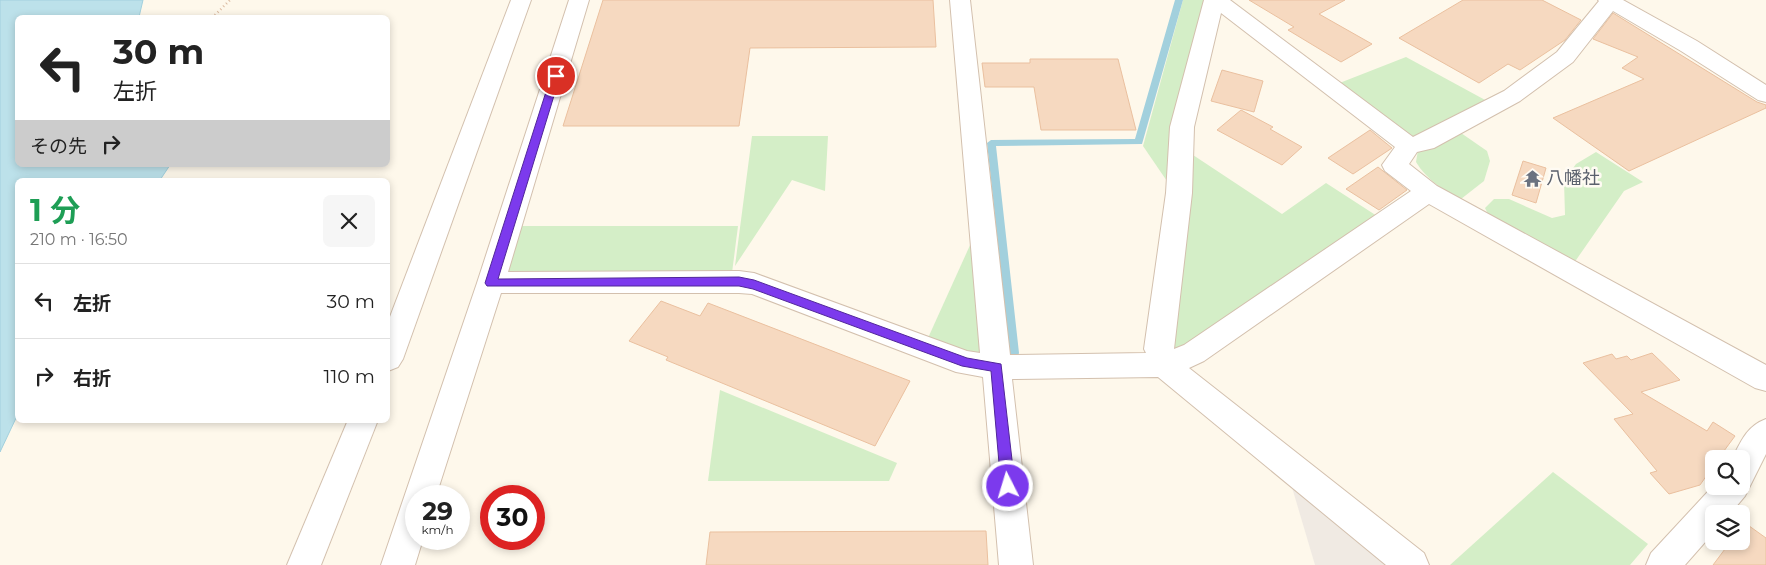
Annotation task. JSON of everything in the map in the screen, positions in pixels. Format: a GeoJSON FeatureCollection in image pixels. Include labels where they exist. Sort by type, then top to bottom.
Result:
{"type":"FeatureCollection","features":[{"type":"Feature","properties":{"kind":"street"},"geometry":{"type":"LineString","coordinates":[[390,353],[521,0]]}},
{"type":"Feature","properties":{"kind":"street"},"geometry":{"type":"LineString","coordinates":[[424,485],[491,283],[579,0]]}},
{"type":"Feature","properties":{"kind":"street"},"geometry":{"type":"LineString","coordinates":[[960,0],[1016,565]]}},
{"type":"Feature","properties":{"kind":"street"},"geometry":{"type":"LineString","coordinates":[[1409,146],[1216,0],[1182,127],[1179,193],[1159,349],[1164,365],[1412,565]]}},
{"type":"Feature","properties":{"kind":"street"},"geometry":{"type":"LineString","coordinates":[[1766,95],[1689,46],[1609,1],[1565,57],[1519,90],[1425,142],[1409,146],[1394,165],[1428,192],[1766,379]]}},
{"type":"Feature","properties":{"kind":"street"},"geometry":{"type":"LineString","coordinates":[[491,283],[747,283],[966,363],[996,367],[1164,365],[1194,353],[1428,192]]}},
{"type":"Feature","properties":{"kind":"street"},"geometry":{"type":"LineString","coordinates":[[304,565],[362,423]]}},
{"type":"Feature","properties":{"kind":"street"},"geometry":{"type":"LineString","coordinates":[[1750,456],[1756,444],[1766,432]]}},
{"type":"Feature","properties":{"kind":"street"},"geometry":{"type":"LineString","coordinates":[[1663,565],[1726,495]]}},
{"type":"Feature","properties":{"kind":"street"},"geometry":{"type":"LineString","coordinates":[[398,565],[405,543]]}},
{"type":"Feature","properties":{"kind":"path"},"geometry":{"type":"LineString","coordinates":[[215,15],[230,0]]}},
{"type":"Feature","properties":{"kind":"shaded area"},"geometry":{"type":"Polygon","coordinates":[[[1291,484],[1389,565],[1315,565],[1291,484]]]}},
{"type":"Feature","properties":{"kind":"green space"},"geometry":{"type":"Polygon","coordinates":[[[1183,0],[1206,0],[1171,187],[1143,146],[1183,0]]]}},
{"type":"Feature","properties":{"kind":"green space"},"geometry":{"type":"Polygon","coordinates":[[[1406,57],[1487,101],[1424,135],[1409,138],[1337,84],[1406,57]]]}},
{"type":"Feature","properties":{"kind":"green space"},"geometry":{"type":"Polygon","coordinates":[[[1461,133],[1487,151],[1490,161],[1484,181],[1461,199],[1436,184],[1416,162],[1418,150],[1461,133]]]}},
{"type":"Feature","properties":{"kind":"green space"},"geometry":{"type":"Polygon","coordinates":[[[752,136],[828,136],[825,191],[792,180],[735,266],[752,136]]]}},
{"type":"Feature","properties":{"kind":"green space"},"geometry":{"type":"Polygon","coordinates":[[[1596,152],[1643,182],[1624,191],[1574,263],[1489,216],[1485,208],[1494,199],[1509,199],[1552,218],[1565,215],[1564,181],[1576,164],[1596,152]]]}},
{"type":"Feature","properties":{"kind":"green space"},"geometry":{"type":"Polygon","coordinates":[[[1193,155],[1282,214],[1326,183],[1377,216],[1192,343],[1175,350],[1173,337],[1193,155]]]}},
{"type":"Feature","properties":{"kind":"green space"},"geometry":{"type":"Polygon","coordinates":[[[518,226],[738,226],[732,273],[505,273],[518,226]]]}},
{"type":"Feature","properties":{"kind":"green space"},"geometry":{"type":"Polygon","coordinates":[[[971,243],[983,355],[962,351],[928,338],[971,243]]]}},
{"type":"Feature","properties":{"kind":"green space"},"geometry":{"type":"Polygon","coordinates":[[[720,390],[897,463],[889,481],[708,481],[720,390]]]}},
{"type":"Feature","properties":{"kind":"green space"},"geometry":{"type":"Polygon","coordinates":[[[1553,472],[1648,544],[1630,565],[1450,565],[1553,472]]]}},
{"type":"Feature","properties":{"kind":"water"},"geometry":{"type":"Polygon","coordinates":[[[0,0],[143,0],[139,15],[15,15],[15,167],[169,167],[161,178],[15,178],[15,420],[0,452],[0,0]]]}},
{"type":"Feature","properties":{"kind":"building"},"geometry":{"type":"Polygon","coordinates":[[[603,0],[933,0],[936,47],[750,48],[739,126],[563,126],[603,0]]]}},
{"type":"Feature","properties":{"kind":"building"},"geometry":{"type":"Polygon","coordinates":[[[1249,0],[1345,0],[1319,14],[1372,44],[1341,62],[1288,30],[1294,27],[1249,0]]]}},
{"type":"Feature","properties":{"kind":"building"},"geometry":{"type":"Polygon","coordinates":[[[1463,0],[1542,0],[1581,20],[1565,40],[1520,70],[1508,64],[1479,83],[1399,38],[1463,0]]]}},
{"type":"Feature","properties":{"kind":"building"},"geometry":{"type":"Polygon","coordinates":[[[1613,13],[1757,102],[1766,105],[1766,108],[1629,171],[1553,118],[1644,79],[1622,68],[1638,57],[1593,39],[1613,13]]]}},
{"type":"Feature","properties":{"kind":"building"},"geometry":{"type":"Polygon","coordinates":[[[1030,59],[1118,59],[1136,130],[1041,130],[1034,87],[985,87],[982,63],[1030,63],[1030,59]]]}},
{"type":"Feature","properties":{"kind":"building"},"geometry":{"type":"Polygon","coordinates":[[[1222,70],[1263,81],[1254,112],[1211,101],[1222,70]]]}},
{"type":"Feature","properties":{"kind":"building"},"geometry":{"type":"Polygon","coordinates":[[[1241,110],[1273,127],[1270,129],[1302,147],[1282,165],[1217,130],[1241,110]]]}},
{"type":"Feature","properties":{"kind":"building"},"geometry":{"type":"Polygon","coordinates":[[[1370,130],[1392,148],[1353,174],[1328,158],[1370,130]]]}},
{"type":"Feature","properties":{"kind":"building"},"geometry":{"type":"Polygon","coordinates":[[[1523,161],[1546,168],[1536,203],[1512,195],[1523,161]]]}},
{"type":"Feature","properties":{"kind":"building"},"geometry":{"type":"Polygon","coordinates":[[[1378,167],[1407,190],[1379,210],[1346,189],[1378,167]]]}},
{"type":"Feature","properties":{"kind":"building"},"geometry":{"type":"Polygon","coordinates":[[[661,301],[700,316],[708,303],[910,381],[875,446],[666,360],[668,357],[629,341],[661,301]]]}},
{"type":"Feature","properties":{"kind":"building"},"geometry":{"type":"Polygon","coordinates":[[[1652,353],[1680,380],[1641,392],[1707,431],[1713,422],[1735,436],[1725,450],[1705,450],[1705,478],[1700,485],[1669,494],[1650,473],[1657,471],[1614,419],[1633,414],[1583,363],[1612,354],[1616,359],[1627,356],[1631,360],[1652,353]]]}},
{"type":"Feature","properties":{"kind":"building"},"geometry":{"type":"Polygon","coordinates":[[[1750,527],[1766,538],[1766,565],[1713,565],[1724,550],[1750,550],[1750,527]]]}},
{"type":"Feature","properties":{"kind":"building"},"geometry":{"type":"Polygon","coordinates":[[[986,531],[988,565],[706,565],[710,532],[986,531]]]}},
{"type":"Feature","properties":{"kind":"waterway"},"geometry":{"type":"LineString","coordinates":[[1014,353],[991,143],[1139,142],[1179,0]]}},
{"type":"Feature","properties":{"kind":"place","name":"八幡社"},"geometry":{"type":"Point","coordinates":[1532,178]}},
{"type":"Feature","properties":{"kind":"route"},"geometry":{"type":"LineString","coordinates":[[556,76],[491,283],[739,282],[754,284],[966,363],[996,367],[1008,486]]}}]}
